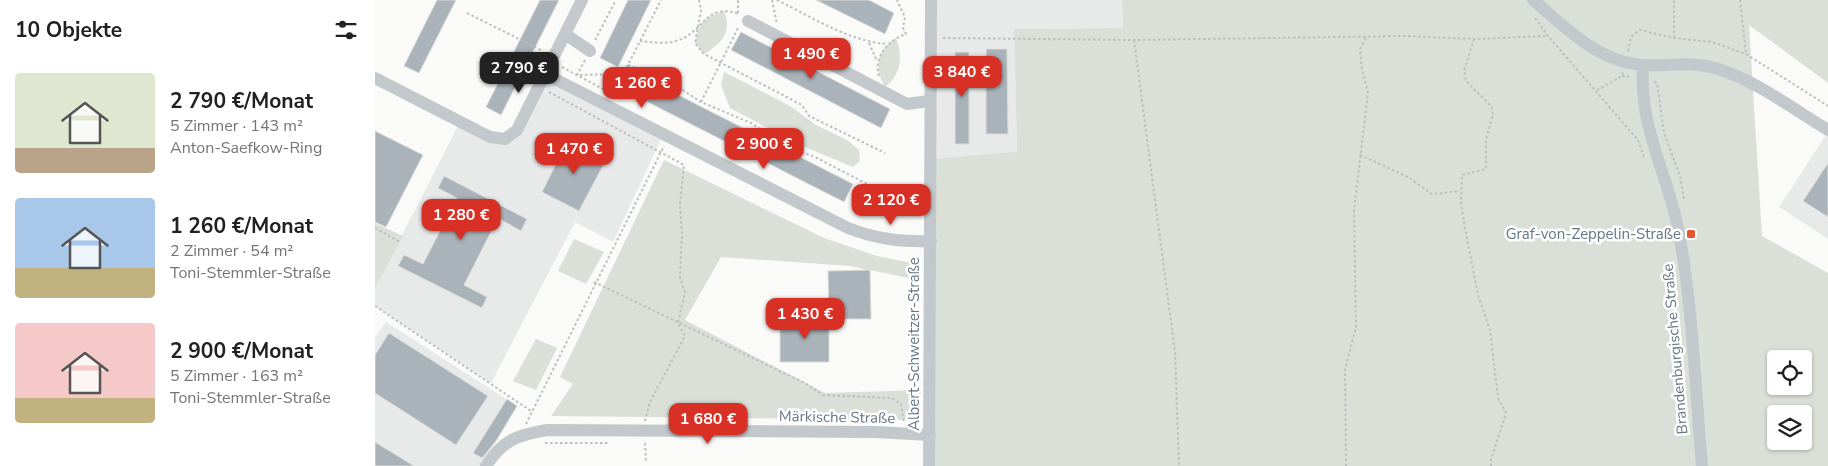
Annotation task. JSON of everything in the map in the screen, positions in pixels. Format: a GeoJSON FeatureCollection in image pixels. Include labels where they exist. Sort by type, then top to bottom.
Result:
{"type":"FeatureCollection","features":[{"type":"Feature","properties":{"kind":"street"},"geometry":{"type":"LineString","coordinates":[[375,78],[490,137],[502,139],[512,135],[517,130],[582,0]]}},
{"type":"Feature","properties":{"kind":"street","name":"Albert-Schweitzer-Straße"},"geometry":{"type":"LineString","coordinates":[[929,466],[931,241],[929,101],[931,0]]}},
{"type":"Feature","properties":{"kind":"street"},"geometry":{"type":"LineString","coordinates":[[1533,0],[1583,44],[1597,52],[1626,62],[1643,65],[1689,63],[1719,69],[1745,80],[1828,130]]}},
{"type":"Feature","properties":{"kind":"street"},"geometry":{"type":"LineString","coordinates":[[743,17],[907,104],[929,101]]}},
{"type":"Feature","properties":{"kind":"street"},"geometry":{"type":"LineString","coordinates":[[565,34],[590,51]]}},
{"type":"Feature","properties":{"kind":"street","name":"Brandenburgische Straße"},"geometry":{"type":"LineString","coordinates":[[1643,65],[1642,90],[1650,138],[1673,208],[1684,261],[1702,466]]}},
{"type":"Feature","properties":{"kind":"street"},"geometry":{"type":"LineString","coordinates":[[545,74],[848,228],[882,239],[901,242],[931,241]]}},
{"type":"Feature","properties":{"kind":"street","name":"Märkische Straße"},"geometry":{"type":"LineString","coordinates":[[486,466],[502,445],[521,434],[547,430],[876,432],[930,435]]}},
{"type":"Feature","properties":{"kind":"path"},"geometry":{"type":"LineString","coordinates":[[616,0],[577,75],[622,74]]}},
{"type":"Feature","properties":{"kind":"path"},"geometry":{"type":"LineString","coordinates":[[611,93],[628,65],[661,0]]}},
{"type":"Feature","properties":{"kind":"path"},"geometry":{"type":"LineString","coordinates":[[699,0],[700,24],[695,44],[704,54],[802,105],[809,116],[885,153]]}},
{"type":"Feature","properties":{"kind":"path"},"geometry":{"type":"LineString","coordinates":[[701,102],[743,17],[738,0]]}},
{"type":"Feature","properties":{"kind":"path"},"geometry":{"type":"LineString","coordinates":[[771,0],[777,36]]}},
{"type":"Feature","properties":{"kind":"path"},"geometry":{"type":"LineString","coordinates":[[777,0],[851,36],[869,43],[887,44],[906,34],[903,28],[905,17],[897,0]]}},
{"type":"Feature","properties":{"kind":"path"},"geometry":{"type":"LineString","coordinates":[[1674,0],[1674,38]]}},
{"type":"Feature","properties":{"kind":"path"},"geometry":{"type":"LineString","coordinates":[[1740,0],[1746,54]]}},
{"type":"Feature","properties":{"kind":"path"},"geometry":{"type":"LineString","coordinates":[[640,40],[672,42],[680,40],[687,37],[706,18],[723,11],[743,17]]}},
{"type":"Feature","properties":{"kind":"path"},"geometry":{"type":"LineString","coordinates":[[467,13],[553,56]]}},
{"type":"Feature","properties":{"kind":"path"},"geometry":{"type":"LineString","coordinates":[[1534,16],[1548,36],[1639,140],[1644,158]]}},
{"type":"Feature","properties":{"kind":"path"},"geometry":{"type":"LineString","coordinates":[[1622,76],[1631,37],[1640,30],[1674,38],[1712,42],[1746,54],[1828,106]]}},
{"type":"Feature","properties":{"kind":"path"},"geometry":{"type":"LineString","coordinates":[[931,38],[1133,40],[1407,36],[1474,39],[1548,36]]}},
{"type":"Feature","properties":{"kind":"path"},"geometry":{"type":"LineString","coordinates":[[1346,466],[1345,370],[1356,326],[1355,210],[1368,93],[1362,69],[1360,49],[1366,38]]}},
{"type":"Feature","properties":{"kind":"path"},"geometry":{"type":"LineString","coordinates":[[1474,39],[1464,72],[1466,81],[1491,106],[1493,114],[1486,140],[1486,169],[1462,175],[1461,191],[1465,228],[1478,295],[1490,330],[1498,398],[1506,413],[1491,460],[1491,466]]}},
{"type":"Feature","properties":{"kind":"path"},"geometry":{"type":"LineString","coordinates":[[1133,40],[1175,352],[1179,466]]}},
{"type":"Feature","properties":{"kind":"path"},"geometry":{"type":"LineString","coordinates":[[869,43],[877,63],[878,73],[885,87],[883,92]]}},
{"type":"Feature","properties":{"kind":"path"},"geometry":{"type":"LineString","coordinates":[[877,63],[887,44]]}},
{"type":"Feature","properties":{"kind":"path"},"geometry":{"type":"LineString","coordinates":[[628,65],[678,87],[701,102],[751,123],[784,145],[815,157],[869,186]]}},
{"type":"Feature","properties":{"kind":"path"},"geometry":{"type":"LineString","coordinates":[[1597,90],[1622,76],[1642,78],[1657,83],[1665,132],[1680,176],[1684,202]]}},
{"type":"Feature","properties":{"kind":"path"},"geometry":{"type":"LineString","coordinates":[[547,91],[684,165],[680,203],[682,234],[680,278],[685,292],[678,323],[685,336],[645,414],[646,463]]}},
{"type":"Feature","properties":{"kind":"path"},"geometry":{"type":"LineString","coordinates":[[375,306],[531,411],[594,282],[669,137]]}},
{"type":"Feature","properties":{"kind":"path"},"geometry":{"type":"LineString","coordinates":[[1360,155],[1408,176],[1432,194],[1461,191]]}},
{"type":"Feature","properties":{"kind":"path"},"geometry":{"type":"LineString","coordinates":[[375,228],[400,242]]}},
{"type":"Feature","properties":{"kind":"path"},"geometry":{"type":"LineString","coordinates":[[594,282],[805,383],[823,395],[891,398],[901,404],[904,421],[903,435]]}},
{"type":"Feature","properties":{"kind":"shaded area"},"geometry":{"type":"Polygon","coordinates":[[[931,0],[1122,0],[1123,28],[1014,29],[1017,153],[931,159],[931,0]]]}},
{"type":"Feature","properties":{"kind":"shaded area"},"geometry":{"type":"Polygon","coordinates":[[[1122,0],[1828,0],[1828,83],[1749,25],[1762,236],[1828,273],[1828,466],[933,466],[931,159],[1017,152],[1014,29],[1123,28],[1122,0]]]}},
{"type":"Feature","properties":{"kind":"shaded area"},"geometry":{"type":"Polygon","coordinates":[[[724,11],[727,25],[724,37],[716,46],[704,54],[695,43],[701,25],[706,19],[724,11]]]}},
{"type":"Feature","properties":{"kind":"shaded area"},"geometry":{"type":"Polygon","coordinates":[[[896,38],[900,58],[899,65],[894,77],[885,87],[879,73],[879,60],[885,48],[896,38]]]}},
{"type":"Feature","properties":{"kind":"shaded area"},"geometry":{"type":"Polygon","coordinates":[[[724,72],[790,106],[816,125],[847,140],[859,150],[860,161],[853,167],[805,147],[730,108],[721,85],[724,72]]]}},
{"type":"Feature","properties":{"kind":"shaded area"},"geometry":{"type":"Polygon","coordinates":[[[545,74],[663,135],[613,242],[575,222],[491,383],[375,306],[375,288],[460,122],[505,139],[545,74]]]}},
{"type":"Feature","properties":{"kind":"shaded area"},"geometry":{"type":"Polygon","coordinates":[[[1828,132],[1828,239],[1779,207],[1828,132]]]}},
{"type":"Feature","properties":{"kind":"shaded area"},"geometry":{"type":"Polygon","coordinates":[[[664,160],[824,238],[877,256],[917,264],[919,280],[850,266],[721,257],[685,320],[825,393],[921,390],[918,420],[551,416],[573,384],[560,377],[664,160]]]}},
{"type":"Feature","properties":{"kind":"shaded area"},"geometry":{"type":"Polygon","coordinates":[[[375,223],[403,236],[375,288],[375,223]]]}},
{"type":"Feature","properties":{"kind":"shaded area"},"geometry":{"type":"Polygon","coordinates":[[[574,239],[604,252],[586,284],[558,271],[574,239]]]}},
{"type":"Feature","properties":{"kind":"shaded area"},"geometry":{"type":"Polygon","coordinates":[[[386,322],[517,406],[489,453],[486,466],[375,466],[375,338],[386,322]]]}},
{"type":"Feature","properties":{"kind":"shaded area"},"geometry":{"type":"Polygon","coordinates":[[[536,339],[557,348],[536,390],[513,381],[536,339]]]}},
{"type":"Feature","properties":{"kind":"building"},"geometry":{"type":"Polygon","coordinates":[[[437,0],[456,0],[419,73],[404,66],[437,0]]]}},
{"type":"Feature","properties":{"kind":"building"},"geometry":{"type":"Polygon","coordinates":[[[540,0],[559,0],[501,115],[486,107],[540,0]]]}},
{"type":"Feature","properties":{"kind":"building"},"geometry":{"type":"Polygon","coordinates":[[[628,0],[651,0],[618,67],[600,58],[628,0]]]}},
{"type":"Feature","properties":{"kind":"building"},"geometry":{"type":"Polygon","coordinates":[[[816,0],[869,0],[894,13],[885,34],[816,0]]]}},
{"type":"Feature","properties":{"kind":"building"},"geometry":{"type":"Polygon","coordinates":[[[741,32],[890,109],[881,128],[731,50],[741,32]]]}},
{"type":"Feature","properties":{"kind":"building"},"geometry":{"type":"Polygon","coordinates":[[[986,49],[1007,49],[1008,134],[986,134],[986,49]]]}},
{"type":"Feature","properties":{"kind":"building"},"geometry":{"type":"Polygon","coordinates":[[[955,52],[969,52],[969,144],[955,144],[955,52]]]}},
{"type":"Feature","properties":{"kind":"building"},"geometry":{"type":"Polygon","coordinates":[[[637,74],[853,184],[844,202],[628,92],[637,74]]]}},
{"type":"Feature","properties":{"kind":"building"},"geometry":{"type":"Polygon","coordinates":[[[375,131],[423,155],[386,227],[375,222],[375,131]]]}},
{"type":"Feature","properties":{"kind":"building"},"geometry":{"type":"Polygon","coordinates":[[[569,138],[607,158],[579,211],[542,192],[569,138]]]}},
{"type":"Feature","properties":{"kind":"building"},"geometry":{"type":"Polygon","coordinates":[[[1828,163],[1828,217],[1803,201],[1828,163]]]}},
{"type":"Feature","properties":{"kind":"building"},"geometry":{"type":"Polygon","coordinates":[[[444,176],[527,219],[521,231],[498,218],[464,285],[487,297],[482,308],[398,266],[404,255],[423,264],[457,198],[438,188],[444,176]]]}},
{"type":"Feature","properties":{"kind":"building"},"geometry":{"type":"Polygon","coordinates":[[[870,270],[871,319],[829,319],[828,271],[870,270]]]}},
{"type":"Feature","properties":{"kind":"building"},"geometry":{"type":"Polygon","coordinates":[[[780,319],[829,319],[829,362],[780,362],[780,319]]]}},
{"type":"Feature","properties":{"kind":"building"},"geometry":{"type":"Polygon","coordinates":[[[389,333],[488,396],[456,445],[375,393],[375,355],[389,333]]]}},
{"type":"Feature","properties":{"kind":"building"},"geometry":{"type":"Polygon","coordinates":[[[507,399],[517,406],[496,441],[482,458],[473,453],[507,399]]]}},
{"type":"Feature","properties":{"kind":"building"},"geometry":{"type":"Polygon","coordinates":[[[375,442],[414,466],[375,466],[375,442]]]}},
{"type":"Feature","properties":{"kind":"place","name":"Graf-von-Zeppelin-Straße"},"geometry":{"type":"Point","coordinates":[1691,234]}}]}
